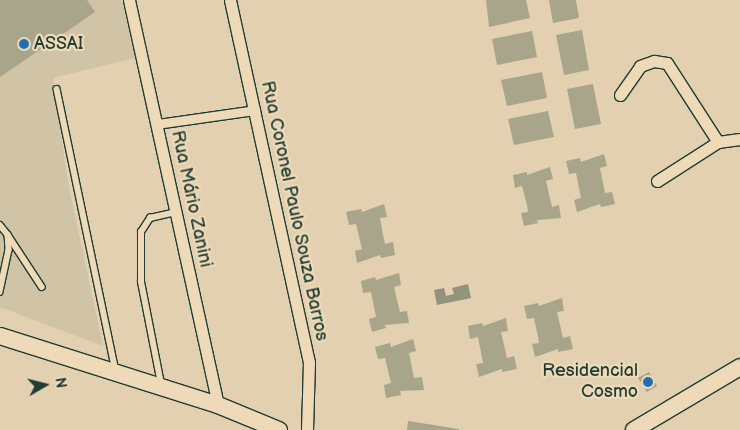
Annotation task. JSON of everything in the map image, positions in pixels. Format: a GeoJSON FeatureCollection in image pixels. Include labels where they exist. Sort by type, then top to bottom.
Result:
{"type":"FeatureCollection","features":[{"type":"Feature","properties":{"kind":"main road"},"geometry":{"type":"LineString","coordinates":[[0,336],[218,405],[279,430]]}},
{"type":"Feature","properties":{"kind":"main road"},"geometry":{"type":"LineString","coordinates":[[634,430],[740,367]]}},
{"type":"Feature","properties":{"kind":"street","name":"Rua Mário Zanini"},"geometry":{"type":"LineString","coordinates":[[129,0],[218,405]]}},
{"type":"Feature","properties":{"kind":"street","name":"Rua Coronel Paulo Souza Barros"},"geometry":{"type":"LineString","coordinates":[[230,0],[309,362],[307,430]]}},
{"type":"Feature","properties":{"kind":"street"},"geometry":{"type":"LineString","coordinates":[[620,94],[640,66],[654,61],[667,62],[718,142]]}},
{"type":"Feature","properties":{"kind":"street"},"geometry":{"type":"LineString","coordinates":[[157,124],[255,110]]}},
{"type":"Feature","properties":{"kind":"street"},"geometry":{"type":"LineString","coordinates":[[657,181],[718,142],[740,139]]}},
{"type":"Feature","properties":{"kind":"lane"},"geometry":{"type":"LineString","coordinates":[[57,89],[117,374]]}},
{"type":"Feature","properties":{"kind":"lane"},"geometry":{"type":"LineString","coordinates":[[162,387],[141,282],[141,232],[150,218],[176,212]]}},
{"type":"Feature","properties":{"kind":"lane"},"geometry":{"type":"LineString","coordinates":[[0,225],[42,287]]}},
{"type":"Feature","properties":{"kind":"lane"},"geometry":{"type":"LineString","coordinates":[[0,292],[8,235]]}},
{"type":"Feature","properties":{"kind":"shaded area"},"geometry":{"type":"Polygon","coordinates":[[[0,0],[122,0],[135,58],[53,78],[68,182],[103,346],[0,307],[0,0]]]}},
{"type":"Feature","properties":{"kind":"shaded area"},"geometry":{"type":"Polygon","coordinates":[[[468,284],[471,298],[437,305],[434,290],[444,288],[446,296],[454,294],[452,288],[468,284]]]}},
{"type":"Feature","properties":{"kind":"building","name":"ASSAI"},"geometry":{"type":"Polygon","coordinates":[[[0,0],[87,0],[95,12],[0,77],[0,0]]]}},
{"type":"Feature","properties":{"kind":"building"},"geometry":{"type":"Polygon","coordinates":[[[486,0],[526,0],[530,18],[489,27],[486,0]]]}},
{"type":"Feature","properties":{"kind":"building"},"geometry":{"type":"Polygon","coordinates":[[[549,0],[576,0],[579,18],[553,23],[549,0]]]}},
{"type":"Feature","properties":{"kind":"building"},"geometry":{"type":"Polygon","coordinates":[[[582,30],[589,70],[564,75],[556,35],[582,30]]]}},
{"type":"Feature","properties":{"kind":"building"},"geometry":{"type":"Polygon","coordinates":[[[532,31],[537,57],[497,65],[492,39],[532,31]]]}},
{"type":"Feature","properties":{"kind":"building"},"geometry":{"type":"Polygon","coordinates":[[[542,72],[547,98],[507,106],[501,80],[542,72]]]}},
{"type":"Feature","properties":{"kind":"building"},"geometry":{"type":"Polygon","coordinates":[[[593,84],[601,124],[575,129],[567,89],[593,84]]]}},
{"type":"Feature","properties":{"kind":"building"},"geometry":{"type":"Polygon","coordinates":[[[548,111],[554,137],[514,145],[508,119],[548,111]]]}},
{"type":"Feature","properties":{"kind":"building"},"geometry":{"type":"Polygon","coordinates":[[[604,154],[607,166],[600,168],[605,193],[612,192],[615,204],[601,207],[600,204],[577,212],[574,200],[581,198],[576,173],[569,174],[566,161],[580,158],[581,162],[604,154]]]}},
{"type":"Feature","properties":{"kind":"building"},"geometry":{"type":"Polygon","coordinates":[[[550,167],[553,179],[546,181],[552,207],[559,205],[561,218],[537,220],[538,223],[524,226],[521,213],[528,212],[527,205],[522,186],[515,188],[513,175],[527,172],[527,175],[550,167]]]}},
{"type":"Feature","properties":{"kind":"building"},"geometry":{"type":"Polygon","coordinates":[[[384,204],[387,217],[380,218],[383,235],[385,244],[393,242],[395,255],[381,258],[380,255],[357,263],[355,251],[362,249],[356,224],[349,225],[346,212],[361,209],[362,212],[384,204]]]}},
{"type":"Feature","properties":{"kind":"building"},"geometry":{"type":"Polygon","coordinates":[[[399,273],[401,285],[394,287],[400,312],[407,311],[409,323],[385,325],[386,328],[372,332],[369,319],[376,317],[371,292],[363,293],[361,281],[375,277],[376,280],[399,273]]]}},
{"type":"Feature","properties":{"kind":"building"},"geometry":{"type":"Polygon","coordinates":[[[562,298],[564,311],[557,312],[563,338],[570,336],[573,349],[558,352],[558,349],[535,357],[532,344],[539,343],[534,318],[527,319],[524,306],[538,303],[539,306],[562,298]]]}},
{"type":"Feature","properties":{"kind":"building"},"geometry":{"type":"Polygon","coordinates":[[[506,318],[508,331],[501,332],[507,358],[514,356],[517,369],[502,372],[502,369],[479,377],[476,364],[483,363],[478,337],[470,339],[468,326],[482,323],[483,326],[506,318]]]}},
{"type":"Feature","properties":{"kind":"building"},"geometry":{"type":"Polygon","coordinates":[[[413,339],[416,351],[409,353],[414,378],[422,377],[424,390],[400,391],[401,395],[386,398],[384,385],[391,383],[385,358],[378,359],[375,347],[390,343],[391,347],[413,339]]]}},
{"type":"Feature","properties":{"kind":"building","name":"Residencial Cosmo"},"geometry":{"type":"Polygon","coordinates":[[[649,372],[657,386],[647,392],[638,378],[649,372]]]}},
{"type":"Feature","properties":{"kind":"building"},"geometry":{"type":"Polygon","coordinates":[[[408,421],[459,429],[459,430],[407,430],[408,421]]]}},
{"type":"Feature","properties":{"kind":"place","name":"ASSAI"},"geometry":{"type":"Point","coordinates":[24,44]}},
{"type":"Feature","properties":{"kind":"place","name":"Residencial Cosmo"},"geometry":{"type":"Point","coordinates":[648,382]}}]}
